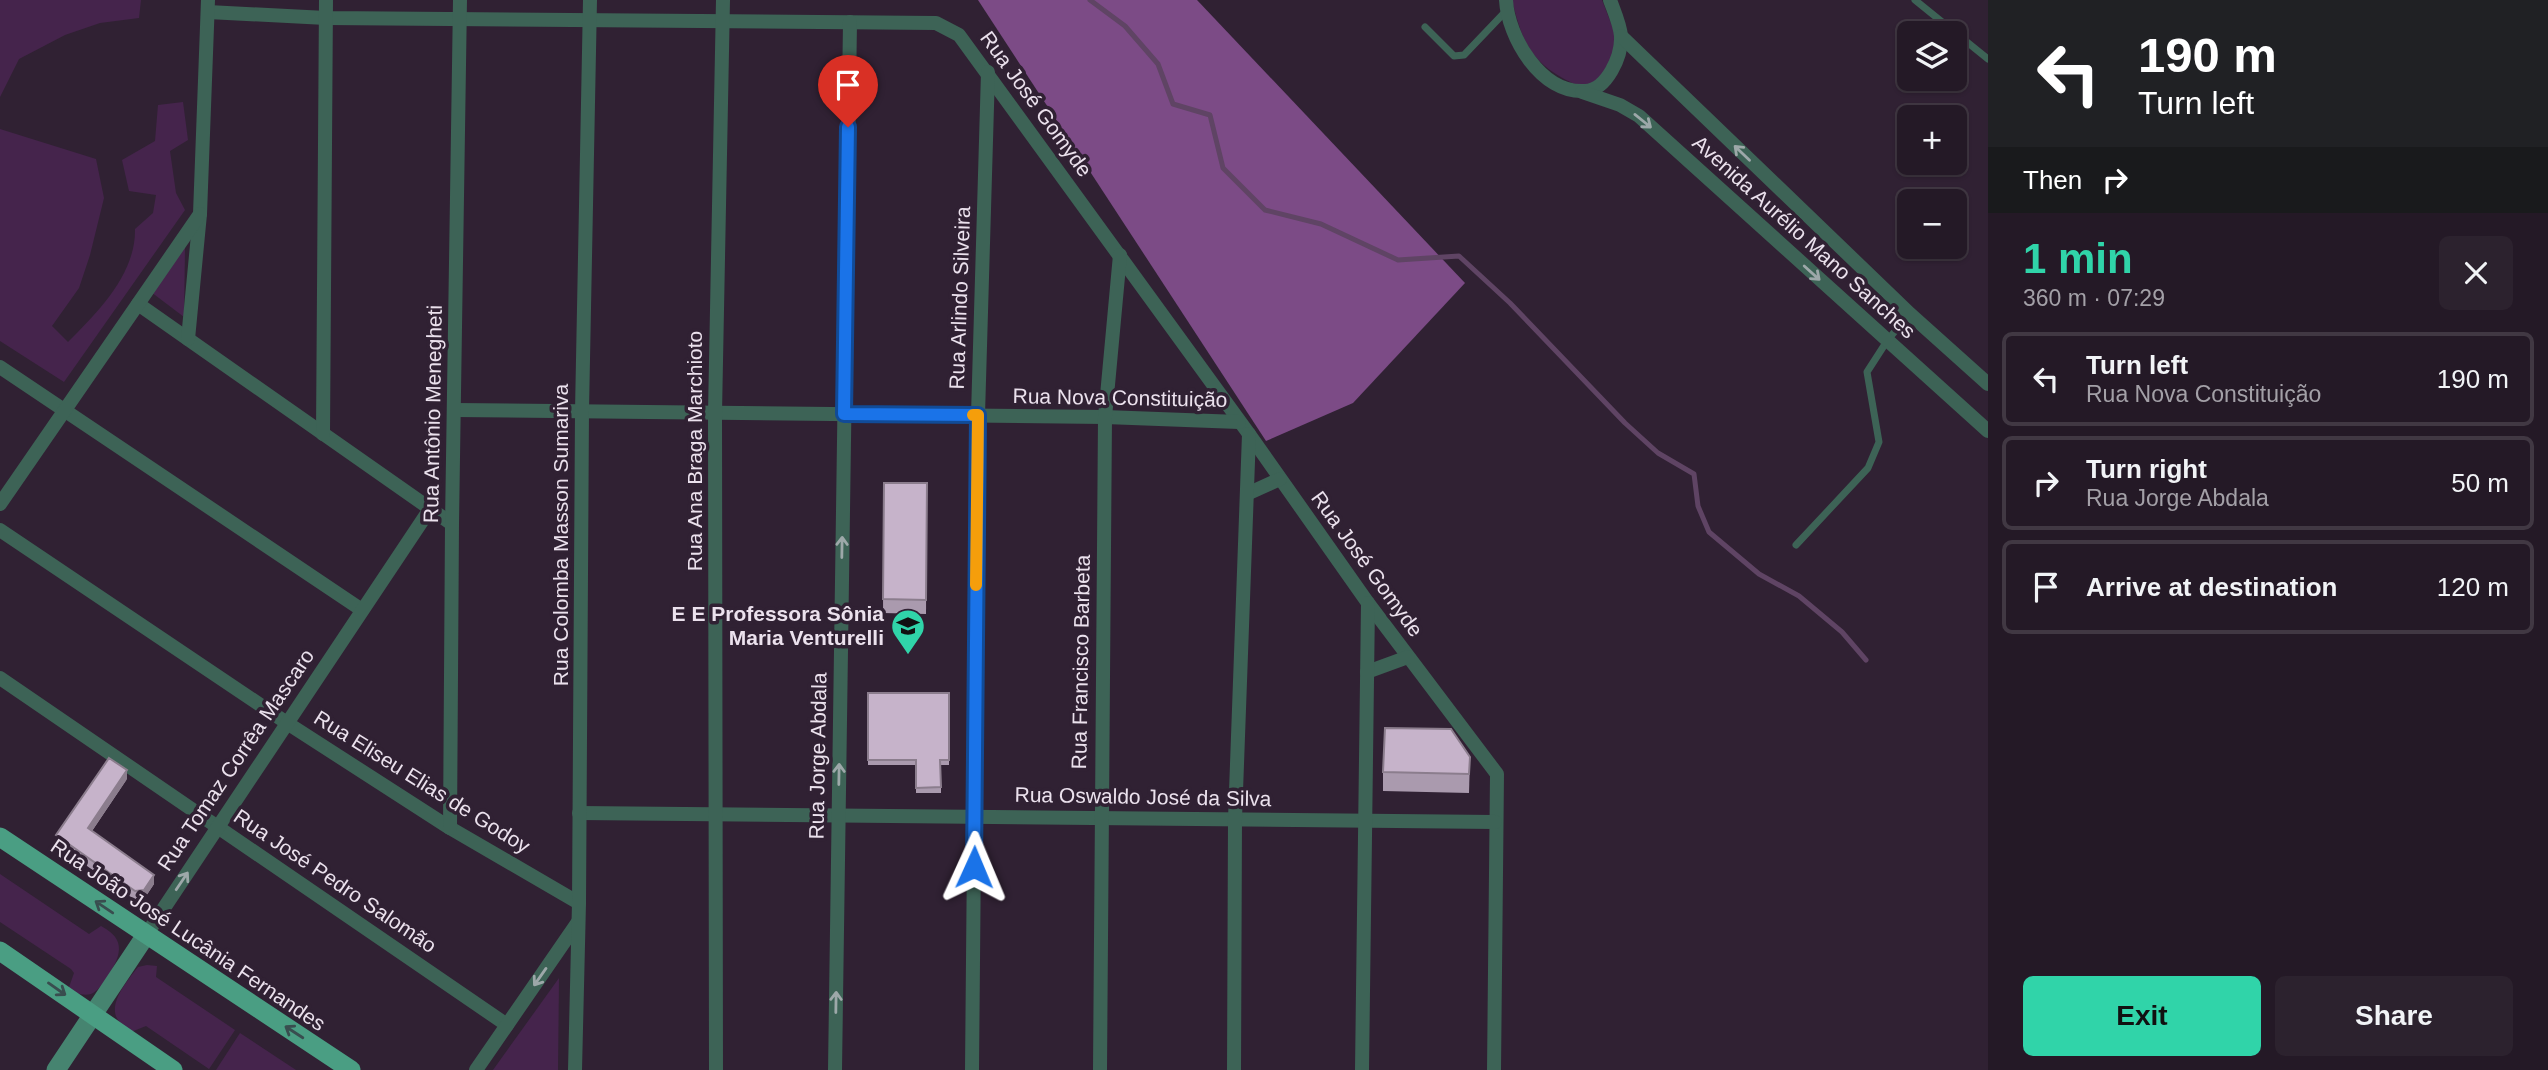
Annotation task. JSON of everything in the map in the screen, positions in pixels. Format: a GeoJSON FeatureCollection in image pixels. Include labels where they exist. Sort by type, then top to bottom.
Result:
{"type":"FeatureCollection","features":[{"type":"Feature","properties":{"kind":"main road","name":"Rua João José Lucânia Fernandes"},"geometry":{"type":"LineString","coordinates":[[0,837],[351,1070]]}},
{"type":"Feature","properties":{"kind":"main road","name":"Rua Tomaz Corrêa Mascaro"},"geometry":{"type":"LineString","coordinates":[[56,1070],[146,935]]}},
{"type":"Feature","properties":{"kind":"main road"},"geometry":{"type":"LineString","coordinates":[[0,951],[173,1070]]}},
{"type":"Feature","properties":{"kind":"street"},"geometry":{"type":"LineString","coordinates":[[323,434],[326,0]]}},
{"type":"Feature","properties":{"kind":"street","name":"Rua Antônio Menegheti"},"geometry":{"type":"LineString","coordinates":[[450,828],[460,0]]}},
{"type":"Feature","properties":{"kind":"street","name":"Rua Colomba Masson Sumariva"},"geometry":{"type":"LineString","coordinates":[[575,1070],[579,920],[582,411],[590,0]]}},
{"type":"Feature","properties":{"kind":"street","name":"Rua Ana Braga Marchioto"},"geometry":{"type":"LineString","coordinates":[[716,1070],[715,412],[723,0]]}},
{"type":"Feature","properties":{"kind":"street"},"geometry":{"type":"LineString","coordinates":[[1582,92],[1595,88],[1608,76],[1620,48],[1621,36],[1610,0]]}},
{"type":"Feature","properties":{"kind":"street","name":"Avenida Aurélio Mano Sanches"},"geometry":{"type":"LineString","coordinates":[[1506,5],[1518,40],[1528,58],[1540,71],[1552,81],[1620,105],[1639,116],[1988,431]]}},
{"type":"Feature","properties":{"kind":"street"},"geometry":{"type":"LineString","coordinates":[[188,339],[200,214],[208,6]]}},
{"type":"Feature","properties":{"kind":"street","name":"Rua José Gomyde"},"geometry":{"type":"LineString","coordinates":[[208,6],[326,18],[936,23],[948,27],[959,35],[988,72],[1368,603],[1497,774],[1495,822]]}},
{"type":"Feature","properties":{"kind":"street","name":"Rua Jorge Abdala"},"geometry":{"type":"LineString","coordinates":[[835,1070],[850,22]]}},
{"type":"Feature","properties":{"kind":"street","name":"Avenida Aurélio Mano Sanches"},"geometry":{"type":"LineString","coordinates":[[1621,36],[1910,314],[1988,384]]}},
{"type":"Feature","properties":{"kind":"street","name":"Rua Arlindo Silveira"},"geometry":{"type":"LineString","coordinates":[[972,1070],[978,415],[988,72]]}},
{"type":"Feature","properties":{"kind":"street"},"geometry":{"type":"LineString","coordinates":[[0,504],[200,214]]}},
{"type":"Feature","properties":{"kind":"street","name":"Rua Francisco Barbeta"},"geometry":{"type":"LineString","coordinates":[[1100,1070],[1105,417],[1120,255]]}},
{"type":"Feature","properties":{"kind":"street"},"geometry":{"type":"LineString","coordinates":[[138,304],[452,524]]}},
{"type":"Feature","properties":{"kind":"street"},"geometry":{"type":"LineString","coordinates":[[0,368],[362,610]]}},
{"type":"Feature","properties":{"kind":"street","name":"Rua Nova Constituição"},"geometry":{"type":"LineString","coordinates":[[455,410],[978,415],[1238,422]]}},
{"type":"Feature","properties":{"kind":"street"},"geometry":{"type":"LineString","coordinates":[[1234,1070],[1235,819],[1249,434]]}},
{"type":"Feature","properties":{"kind":"street"},"geometry":{"type":"LineString","coordinates":[[1247,495],[1280,479]]}},
{"type":"Feature","properties":{"kind":"street","name":"Rua Tomaz Corrêa Mascaro"},"geometry":{"type":"LineString","coordinates":[[146,935],[430,509]]}},
{"type":"Feature","properties":{"kind":"street","name":"Rua Eliseu Elias de Godoy"},"geometry":{"type":"LineString","coordinates":[[0,530],[287,723],[450,828],[579,903]]}},
{"type":"Feature","properties":{"kind":"street"},"geometry":{"type":"LineString","coordinates":[[1362,1070],[1368,603]]}},
{"type":"Feature","properties":{"kind":"street"},"geometry":{"type":"LineString","coordinates":[[1367,672],[1408,657]]}},
{"type":"Feature","properties":{"kind":"street","name":"Rua José Pedro Salomão"},"geometry":{"type":"LineString","coordinates":[[0,678],[507,1025]]}},
{"type":"Feature","properties":{"kind":"street","name":"Rua Oswaldo José da Silva"},"geometry":{"type":"LineString","coordinates":[[579,813],[1495,822]]}},
{"type":"Feature","properties":{"kind":"street"},"geometry":{"type":"LineString","coordinates":[[1494,1070],[1495,822]]}},
{"type":"Feature","properties":{"kind":"street"},"geometry":{"type":"LineString","coordinates":[[476,1070],[579,920]]}},
{"type":"Feature","properties":{"kind":"lane"},"geometry":{"type":"LineString","coordinates":[[1914,0],[1988,59]]}},
{"type":"Feature","properties":{"kind":"lane"},"geometry":{"type":"LineString","coordinates":[[1424,27],[1454,56],[1464,55],[1506,5]]}},
{"type":"Feature","properties":{"kind":"lane"},"geometry":{"type":"LineString","coordinates":[[1796,545],[1868,468],[1879,442],[1867,372],[1887,341],[1910,314]]}},
{"type":"Feature","properties":{"kind":"shaded area"},"geometry":{"type":"Polygon","coordinates":[[[0,0],[141,0],[139,18],[100,23],[65,35],[19,59],[0,97],[0,0]]]}},
{"type":"Feature","properties":{"kind":"shaded area"},"geometry":{"type":"Polygon","coordinates":[[[978,0],[1197,0],[1465,283],[1353,403],[1266,441],[978,0]]]}},
{"type":"Feature","properties":{"kind":"shaded area"},"geometry":{"type":"Polygon","coordinates":[[[1512,0],[1602,0],[1616,36],[1612,57],[1599,80],[1583,88],[1543,64],[1534,55],[1521,32],[1512,0]]]}},
{"type":"Feature","properties":{"kind":"shaded area"},"geometry":{"type":"Polygon","coordinates":[[[183,102],[188,140],[170,151],[176,193],[185,210],[64,382],[0,341],[0,129],[96,159],[104,198],[90,255],[79,288],[52,326],[68,342],[113,291],[129,261],[134,246],[135,229],[153,213],[156,195],[129,191],[122,160],[155,141],[158,105],[183,102]]]}},
{"type":"Feature","properties":{"kind":"shaded area"},"geometry":{"type":"Polygon","coordinates":[[[185,247],[184,317],[151,292],[185,247]]]}},
{"type":"Feature","properties":{"kind":"shaded area"},"geometry":{"type":"Polygon","coordinates":[[[0,874],[89,934],[101,926],[115,937],[118,956],[107,978],[96,991],[85,995],[68,990],[74,973],[71,969],[0,922],[0,874]]]}},
{"type":"Feature","properties":{"kind":"shaded area"},"geometry":{"type":"Polygon","coordinates":[[[157,966],[156,977],[235,1030],[209,1069],[146,1026],[131,1032],[118,1020],[115,1007],[120,992],[138,967],[157,966]]]}},
{"type":"Feature","properties":{"kind":"shaded area"},"geometry":{"type":"Polygon","coordinates":[[[559,978],[558,1070],[493,1070],[559,978]]]}},
{"type":"Feature","properties":{"kind":"shaded area"},"geometry":{"type":"Polygon","coordinates":[[[240,1033],[296,1070],[216,1070],[240,1033]]]}},
{"type":"Feature","properties":{"kind":"building"},"geometry":{"type":"Polygon","coordinates":[[[884,483],[927,483],[926,600],[883,599],[884,483]]]}},
{"type":"Feature","properties":{"kind":"building"},"geometry":{"type":"Polygon","coordinates":[[[868,693],[949,693],[949,760],[940,760],[941,787],[916,788],[916,760],[868,760],[868,693]]]}},
{"type":"Feature","properties":{"kind":"building"},"geometry":{"type":"Polygon","coordinates":[[[1385,728],[1451,729],[1470,757],[1469,774],[1383,772],[1385,728]]]}},
{"type":"Feature","properties":{"kind":"building"},"geometry":{"type":"Polygon","coordinates":[[[109,758],[127,770],[88,828],[154,875],[144,890],[135,891],[56,835],[109,758]]]}},
{"type":"Feature","properties":{"kind":"waterway"},"geometry":{"type":"LineString","coordinates":[[1090,0],[1125,26],[1158,64],[1173,104],[1210,115],[1223,168],[1265,210],[1321,224],[1398,260],[1459,256],[1510,303],[1625,423],[1658,453],[1694,474],[1698,506],[1709,532],[1759,574],[1799,596],[1842,632],[1866,660]]}},
{"type":"Feature","properties":{"kind":"slow traffic"},"geometry":{"type":"LineString","coordinates":[[973,415],[978,415],[976,585]]}},
{"type":"Feature","properties":{"kind":"place","name":"E E Professora Sônia Maria Venturelli"},"geometry":{"type":"Point","coordinates":[908,656]}},
{"type":"Feature","properties":{"kind":"route"},"geometry":{"type":"LineString","coordinates":[[848,127],[844,414],[978,415],[974,867]]}}]}
